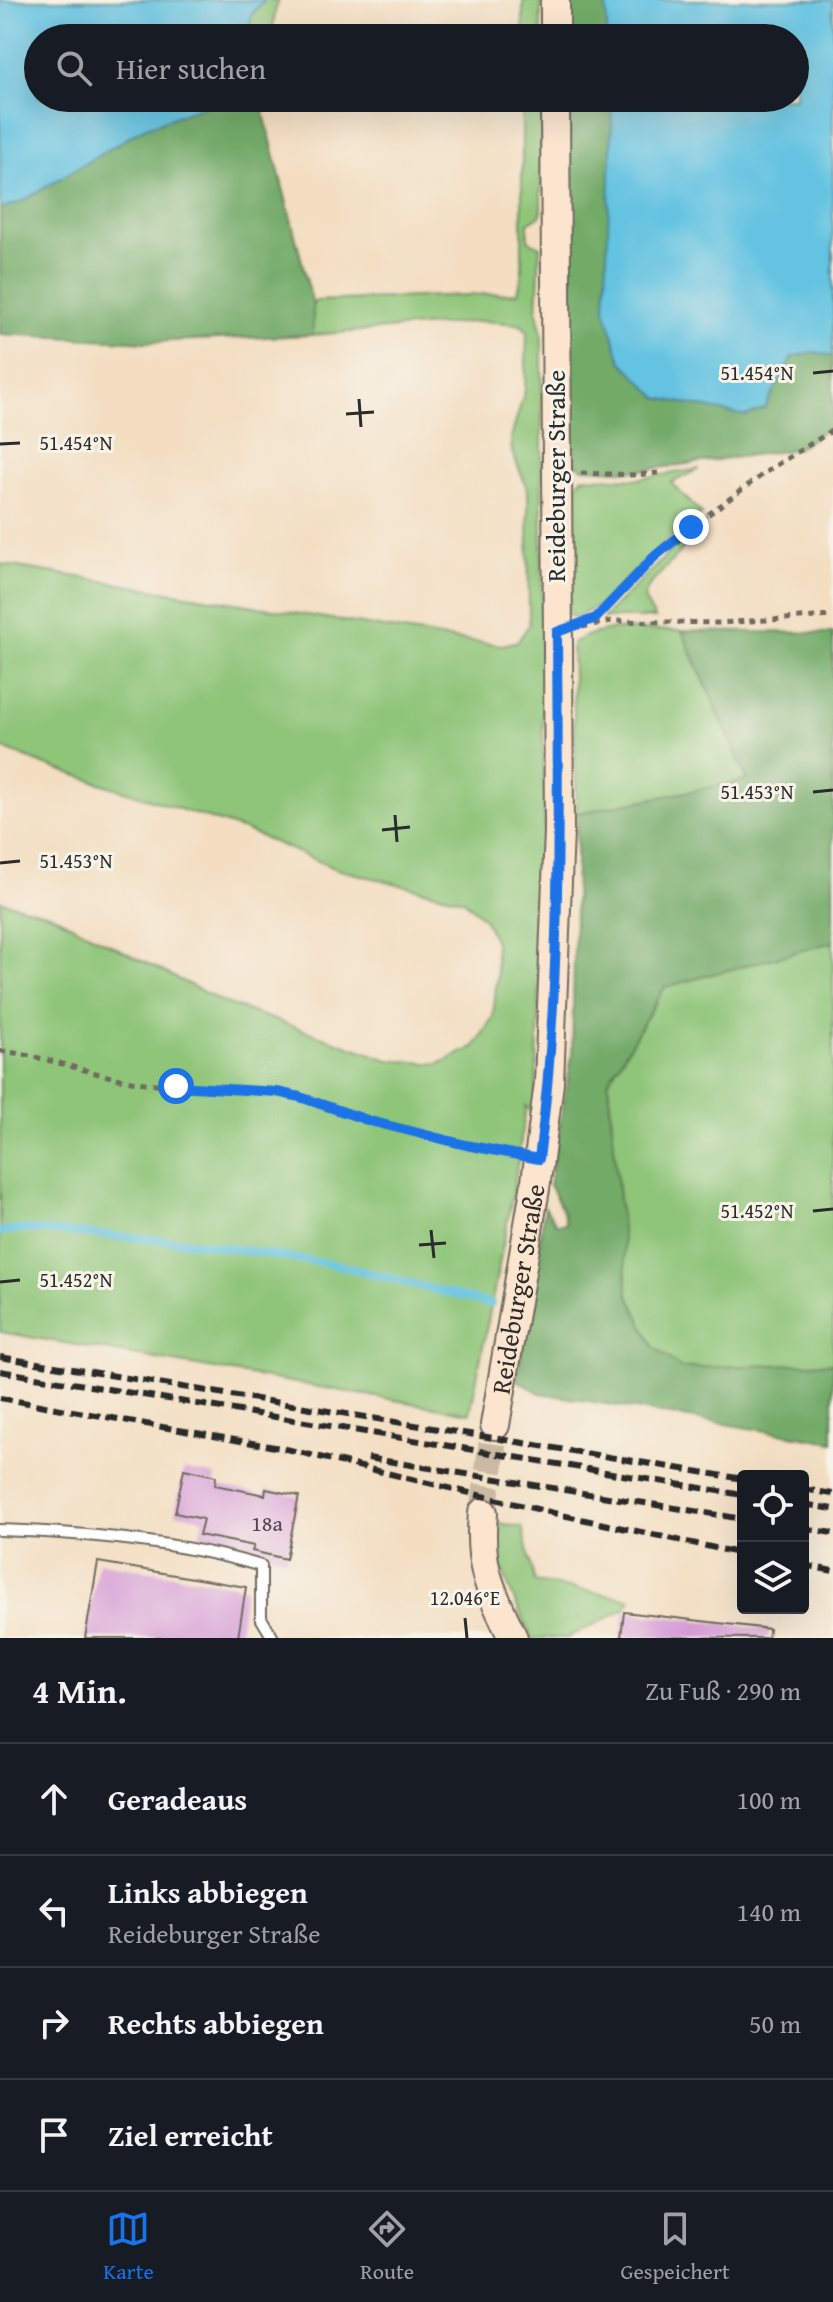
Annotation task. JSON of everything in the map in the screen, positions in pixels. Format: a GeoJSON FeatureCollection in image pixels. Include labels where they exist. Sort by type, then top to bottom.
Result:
{"type":"FeatureCollection","features":[{"type":"Feature","properties":{"kind":"main road"},"geometry":{"type":"LineString","coordinates":[[555,0],[555,24]]}},
{"type":"Feature","properties":{"kind":"main road","name":"Reideburger Straße"},"geometry":{"type":"LineString","coordinates":[[495,1425],[549,1083],[559,831],[555,112]]}},
{"type":"Feature","properties":{"kind":"main road"},"geometry":{"type":"LineString","coordinates":[[483,1513],[480,1542],[483,1568],[513,1638]]}},
{"type":"Feature","properties":{"kind":"lane"},"geometry":{"type":"LineString","coordinates":[[0,1530],[66,1532],[217,1553],[261,1566],[261,1618],[273,1638]]}},
{"type":"Feature","properties":{"kind":"path"},"geometry":{"type":"LineString","coordinates":[[557,632],[596,618],[654,557],[691,527],[773,467],[833,430]]}},
{"type":"Feature","properties":{"kind":"path"},"geometry":{"type":"LineString","coordinates":[[556,471],[635,475],[658,473]]}},
{"type":"Feature","properties":{"kind":"path"},"geometry":{"type":"LineString","coordinates":[[557,632],[612,621],[718,623],[833,616]]}},
{"type":"Feature","properties":{"kind":"path"},"geometry":{"type":"LineString","coordinates":[[0,1051],[51,1060],[133,1081],[277,1092],[370,1121],[539,1159]]}},
{"type":"Feature","properties":{"kind":"green space"},"geometry":{"type":"Polygon","coordinates":[[[265,0],[279,0],[274,24],[250,24],[252,14],[265,0]]]}},
{"type":"Feature","properties":{"kind":"green space"},"geometry":{"type":"Polygon","coordinates":[[[523,0],[541,0],[541,24],[523,24],[523,0]]]}},
{"type":"Feature","properties":{"kind":"green space"},"geometry":{"type":"Polygon","coordinates":[[[568,0],[612,0],[613,24],[568,24],[568,0]]]}},
{"type":"Feature","properties":{"kind":"green space"},"geometry":{"type":"Polygon","coordinates":[[[188,112],[264,112],[313,305],[313,335],[148,342],[0,334],[0,209],[21,202],[144,128],[188,112]]]}},
{"type":"Feature","properties":{"kind":"green space"},"geometry":{"type":"Polygon","coordinates":[[[522,112],[541,112],[541,215],[528,223],[528,240],[540,246],[537,312],[542,334],[545,853],[535,1118],[526,1106],[513,1193],[470,1413],[0,1332],[0,901],[50,914],[223,1002],[389,1060],[439,1064],[474,1047],[493,1017],[497,976],[495,942],[485,920],[464,900],[336,869],[250,832],[51,767],[0,747],[0,564],[446,638],[502,645],[518,641],[529,625],[528,490],[512,452],[511,438],[525,390],[527,332],[517,324],[485,321],[313,335],[313,305],[316,301],[518,293],[522,275],[522,112]]]}},
{"type":"Feature","properties":{"kind":"green space"},"geometry":{"type":"Polygon","coordinates":[[[568,112],[627,112],[791,350],[833,352],[833,425],[796,449],[637,471],[582,468],[568,458],[568,112]]]}},
{"type":"Feature","properties":{"kind":"green space"},"geometry":{"type":"Polygon","coordinates":[[[699,469],[671,483],[702,514],[679,529],[598,606],[574,618],[568,614],[568,494],[583,477],[637,479],[699,469]]]}},
{"type":"Feature","properties":{"kind":"green space"},"geometry":{"type":"Polygon","coordinates":[[[708,521],[648,587],[644,599],[655,618],[603,618],[687,535],[708,521]]]}},
{"type":"Feature","properties":{"kind":"green space"},"geometry":{"type":"Polygon","coordinates":[[[614,629],[682,631],[748,781],[577,813],[572,643],[588,635],[614,629]]]}},
{"type":"Feature","properties":{"kind":"green space"},"geometry":{"type":"Polygon","coordinates":[[[682,631],[833,633],[833,942],[665,987],[608,1082],[628,1294],[653,1346],[681,1368],[833,1363],[833,1442],[540,1393],[517,1380],[545,1207],[556,1224],[566,1224],[549,1185],[572,1056],[577,813],[748,780],[682,631]]]}},
{"type":"Feature","properties":{"kind":"green space"},"geometry":{"type":"Polygon","coordinates":[[[833,935],[833,1378],[688,1387],[623,1314],[601,1081],[672,976],[833,935]]]}},
{"type":"Feature","properties":{"kind":"green space"},"geometry":{"type":"Polygon","coordinates":[[[499,1523],[522,1527],[535,1582],[631,1599],[625,1609],[567,1638],[532,1638],[502,1568],[497,1538],[499,1523]]]}},
{"type":"Feature","properties":{"kind":"water"},"geometry":{"type":"Polygon","coordinates":[[[0,0],[265,0],[252,14],[250,24],[24,24],[24,112],[188,112],[144,128],[21,202],[0,209],[0,0]]]}},
{"type":"Feature","properties":{"kind":"water"},"geometry":{"type":"Polygon","coordinates":[[[606,0],[833,0],[833,356],[815,352],[792,357],[765,408],[746,416],[658,398],[621,361],[605,309],[612,112],[809,112],[809,24],[607,24],[606,0]]]}},
{"type":"Feature","properties":{"kind":"building"},"geometry":{"type":"Polygon","coordinates":[[[184,1469],[216,1476],[215,1485],[265,1495],[266,1489],[299,1496],[286,1559],[252,1551],[254,1546],[199,1535],[203,1519],[175,1513],[184,1469]]]}},
{"type":"Feature","properties":{"kind":"building"},"geometry":{"type":"Polygon","coordinates":[[[98,1562],[246,1587],[238,1638],[85,1638],[98,1562]]]}},
{"type":"Feature","properties":{"kind":"building"},"geometry":{"type":"Polygon","coordinates":[[[624,1612],[769,1629],[768,1638],[621,1637],[624,1612]]]}},
{"type":"Feature","properties":{"kind":"waterway"},"geometry":{"type":"LineString","coordinates":[[0,1232],[22,1229],[189,1242],[337,1265],[491,1304]]}},
{"type":"Feature","properties":{"kind":"tunnel"},"geometry":{"type":"LineString","coordinates":[[483,1513],[495,1425]]}},
{"type":"Feature","properties":{"kind":"railway"},"geometry":{"type":"LineString","coordinates":[[0,1357],[737,1478]]}},
{"type":"Feature","properties":{"kind":"railway"},"geometry":{"type":"LineString","coordinates":[[0,1371],[737,1494]]}},
{"type":"Feature","properties":{"kind":"railway"},"geometry":{"type":"LineString","coordinates":[[0,1398],[286,1449],[562,1515],[737,1553]]}},
{"type":"Feature","properties":{"kind":"railway"},"geometry":{"type":"LineString","coordinates":[[368,1458],[737,1518]]}},
{"type":"Feature","properties":{"kind":"railway"},"geometry":{"type":"LineString","coordinates":[[809,1490],[833,1494]]}},
{"type":"Feature","properties":{"kind":"railway"},"geometry":{"type":"LineString","coordinates":[[809,1505],[833,1509]]}},
{"type":"Feature","properties":{"kind":"railway"},"geometry":{"type":"LineString","coordinates":[[809,1529],[833,1533]]}},
{"type":"Feature","properties":{"kind":"railway"},"geometry":{"type":"LineString","coordinates":[[809,1566],[833,1571]]}},
{"type":"Feature","properties":{"kind":"route"},"geometry":{"type":"LineString","coordinates":[[176,1086],[277,1092],[370,1121],[539,1159],[549,1083],[556,923],[559,831],[557,632],[596,618],[654,557],[691,527]]}}]}
